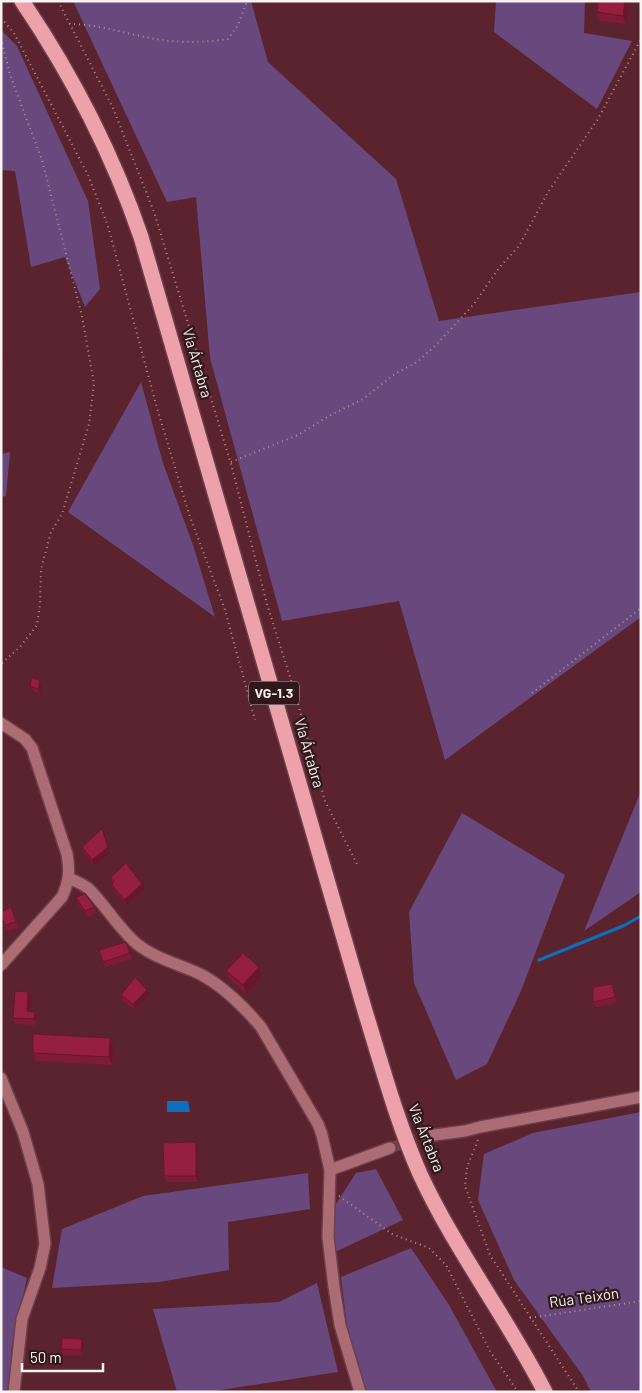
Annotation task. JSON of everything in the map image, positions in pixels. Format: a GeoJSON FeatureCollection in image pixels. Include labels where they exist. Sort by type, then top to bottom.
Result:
{"type":"FeatureCollection","features":[{"type":"Feature","properties":{"kind":"highway","name":"Vía Ártabra"},"geometry":{"type":"LineString","coordinates":[[22,1],[56,52],[82,97],[125,190],[141,237],[365,1012],[398,1118],[420,1174],[455,1242],[543,1387]]}},
{"type":"Feature","properties":{"kind":"street"},"geometry":{"type":"LineString","coordinates":[[1,723],[25,739],[32,748],[67,854],[69,878],[66,888],[56,905],[18,944],[1,965]]}},
{"type":"Feature","properties":{"kind":"street"},"geometry":{"type":"LineString","coordinates":[[69,878],[88,888],[123,931],[139,945],[160,958],[200,975],[221,987],[252,1016],[261,1027],[318,1124],[330,1170],[328,1237],[334,1287],[340,1325],[360,1392]]}},
{"type":"Feature","properties":{"kind":"street"},"geometry":{"type":"LineString","coordinates":[[1,1078],[23,1132],[38,1184],[45,1244],[40,1268],[22,1319],[14,1392]]}},
{"type":"Feature","properties":{"kind":"street"},"geometry":{"type":"LineString","coordinates":[[427,1136],[465,1131],[641,1097]]}},
{"type":"Feature","properties":{"kind":"street"},"geometry":{"type":"LineString","coordinates":[[330,1170],[390,1148]]}},
{"type":"Feature","properties":{"kind":"path"},"geometry":{"type":"LineString","coordinates":[[58,1],[113,108],[154,212],[230,462],[267,604],[295,693],[325,801],[358,866]]}},
{"type":"Feature","properties":{"kind":"path"},"geometry":{"type":"LineString","coordinates":[[70,24],[91,24],[153,39],[207,42],[228,39],[238,25],[247,1]]}},
{"type":"Feature","properties":{"kind":"path"},"geometry":{"type":"LineString","coordinates":[[1,18],[14,33],[88,175],[108,226],[160,417],[189,514],[225,610],[254,720]]}},
{"type":"Feature","properties":{"kind":"path"},"geometry":{"type":"LineString","coordinates":[[1,38],[10,75],[47,179],[82,316],[94,384],[89,424],[62,514],[51,532],[41,569],[40,605],[36,625],[20,647],[1,664]]}},
{"type":"Feature","properties":{"kind":"path"},"geometry":{"type":"LineString","coordinates":[[230,462],[298,435],[329,416],[363,400],[395,374],[418,362],[436,344],[474,304],[499,268],[519,246],[548,192],[598,119],[641,40]]}},
{"type":"Feature","properties":{"kind":"path"},"geometry":{"type":"LineString","coordinates":[[532,693],[641,608]]}},
{"type":"Feature","properties":{"kind":"path"},"geometry":{"type":"LineString","coordinates":[[480,1127],[477,1144],[467,1167],[465,1186],[490,1255],[579,1392]]}},
{"type":"Feature","properties":{"kind":"path"},"geometry":{"type":"LineString","coordinates":[[329,1190],[347,1200],[392,1234],[429,1248],[446,1265],[490,1351],[518,1392]]}},
{"type":"Feature","properties":{"kind":"path","name":"Rúa Teixón"},"geometry":{"type":"LineString","coordinates":[[530,1318],[641,1301]]}},
{"type":"Feature","properties":{"kind":"shaded area"},"geometry":{"type":"Polygon","coordinates":[[[73,1],[251,1],[268,62],[396,179],[439,321],[641,292],[641,617],[445,760],[399,601],[282,621],[210,358],[196,197],[167,202],[73,1]]]}},
{"type":"Feature","properties":{"kind":"shaded area"},"geometry":{"type":"Polygon","coordinates":[[[496,1],[585,1],[584,33],[632,41],[597,109],[494,32],[496,1]]]}},
{"type":"Feature","properties":{"kind":"shaded area"},"geometry":{"type":"Polygon","coordinates":[[[1,30],[17,46],[88,201],[100,289],[85,307],[65,257],[31,267],[15,171],[1,170],[1,30]]]}},
{"type":"Feature","properties":{"kind":"shaded area"},"geometry":{"type":"Polygon","coordinates":[[[141,382],[163,463],[193,545],[215,617],[68,512],[141,382]]]}},
{"type":"Feature","properties":{"kind":"shaded area"},"geometry":{"type":"Polygon","coordinates":[[[10,452],[6,496],[1,497],[1,454],[10,452]]]}},
{"type":"Feature","properties":{"kind":"shaded area"},"geometry":{"type":"Polygon","coordinates":[[[641,791],[641,892],[584,931],[641,791]]]}},
{"type":"Feature","properties":{"kind":"shaded area"},"geometry":{"type":"Polygon","coordinates":[[[462,813],[565,875],[521,991],[487,1064],[456,1080],[414,983],[409,912],[462,813]]]}},
{"type":"Feature","properties":{"kind":"shaded area"},"geometry":{"type":"Polygon","coordinates":[[[641,1112],[641,1392],[591,1392],[583,1376],[514,1280],[478,1200],[484,1154],[533,1133],[641,1112]]]}},
{"type":"Feature","properties":{"kind":"shaded area"},"geometry":{"type":"Polygon","coordinates":[[[376,1169],[403,1220],[333,1253],[334,1207],[356,1173],[376,1169]]]}},
{"type":"Feature","properties":{"kind":"shaded area"},"geometry":{"type":"Polygon","coordinates":[[[308,1173],[310,1209],[228,1222],[229,1270],[159,1282],[52,1288],[62,1229],[143,1196],[308,1173]]]}},
{"type":"Feature","properties":{"kind":"shaded area"},"geometry":{"type":"Polygon","coordinates":[[[411,1248],[449,1305],[497,1392],[367,1392],[350,1351],[341,1277],[411,1248]]]}},
{"type":"Feature","properties":{"kind":"shaded area"},"geometry":{"type":"Polygon","coordinates":[[[1,1267],[27,1278],[11,1350],[11,1392],[1,1392],[1,1267]]]}},
{"type":"Feature","properties":{"kind":"shaded area"},"geometry":{"type":"Polygon","coordinates":[[[317,1283],[338,1372],[208,1392],[177,1392],[153,1309],[279,1302],[317,1283]]]}},
{"type":"Feature","properties":{"kind":"water"},"geometry":{"type":"Polygon","coordinates":[[[167,1101],[188,1101],[190,1112],[167,1112],[167,1101]]]}},
{"type":"Feature","properties":{"kind":"building"},"geometry":{"type":"Polygon","coordinates":[[[598,1],[625,1],[623,16],[597,12],[598,1]]]}},
{"type":"Feature","properties":{"kind":"building"},"geometry":{"type":"Polygon","coordinates":[[[32,677],[40,681],[38,689],[30,686],[32,677]]]}},
{"type":"Feature","properties":{"kind":"building"},"geometry":{"type":"Polygon","coordinates":[[[102,829],[108,847],[92,860],[82,847],[102,829]]]}},
{"type":"Feature","properties":{"kind":"building"},"geometry":{"type":"Polygon","coordinates":[[[126,863],[142,884],[124,900],[112,885],[114,881],[110,878],[126,863]]]}},
{"type":"Feature","properties":{"kind":"building"},"geometry":{"type":"Polygon","coordinates":[[[85,893],[94,907],[85,911],[76,898],[85,893]]]}},
{"type":"Feature","properties":{"kind":"building"},"geometry":{"type":"Polygon","coordinates":[[[11,907],[16,922],[5,925],[1,912],[11,907]]]}},
{"type":"Feature","properties":{"kind":"building"},"geometry":{"type":"Polygon","coordinates":[[[126,942],[130,953],[103,962],[99,950],[126,942]]]}},
{"type":"Feature","properties":{"kind":"building"},"geometry":{"type":"Polygon","coordinates":[[[243,953],[259,967],[243,985],[226,971],[243,953]]]}},
{"type":"Feature","properties":{"kind":"building"},"geometry":{"type":"Polygon","coordinates":[[[135,977],[147,990],[133,1004],[121,995],[135,977]]]}},
{"type":"Feature","properties":{"kind":"building"},"geometry":{"type":"Polygon","coordinates":[[[612,984],[615,997],[593,1002],[593,987],[612,984]]]}},
{"type":"Feature","properties":{"kind":"building"},"geometry":{"type":"Polygon","coordinates":[[[15,991],[28,992],[27,1011],[35,1012],[34,1019],[13,1018],[15,991]]]}},
{"type":"Feature","properties":{"kind":"building"},"geometry":{"type":"Polygon","coordinates":[[[33,1034],[110,1038],[109,1057],[33,1053],[33,1034]]]}},
{"type":"Feature","properties":{"kind":"building"},"geometry":{"type":"Polygon","coordinates":[[[196,1142],[196,1176],[164,1176],[163,1143],[196,1142]]]}},
{"type":"Feature","properties":{"kind":"building"},"geometry":{"type":"Polygon","coordinates":[[[62,1338],[82,1339],[81,1350],[61,1349],[62,1338]]]}},
{"type":"Feature","properties":{"kind":"waterway"},"geometry":{"type":"LineString","coordinates":[[539,960],[623,926],[641,916]]}},
{"type":"Feature","properties":{"kind":"tunnel"},"geometry":{"type":"LineString","coordinates":[[390,1148],[427,1136]]}}]}
